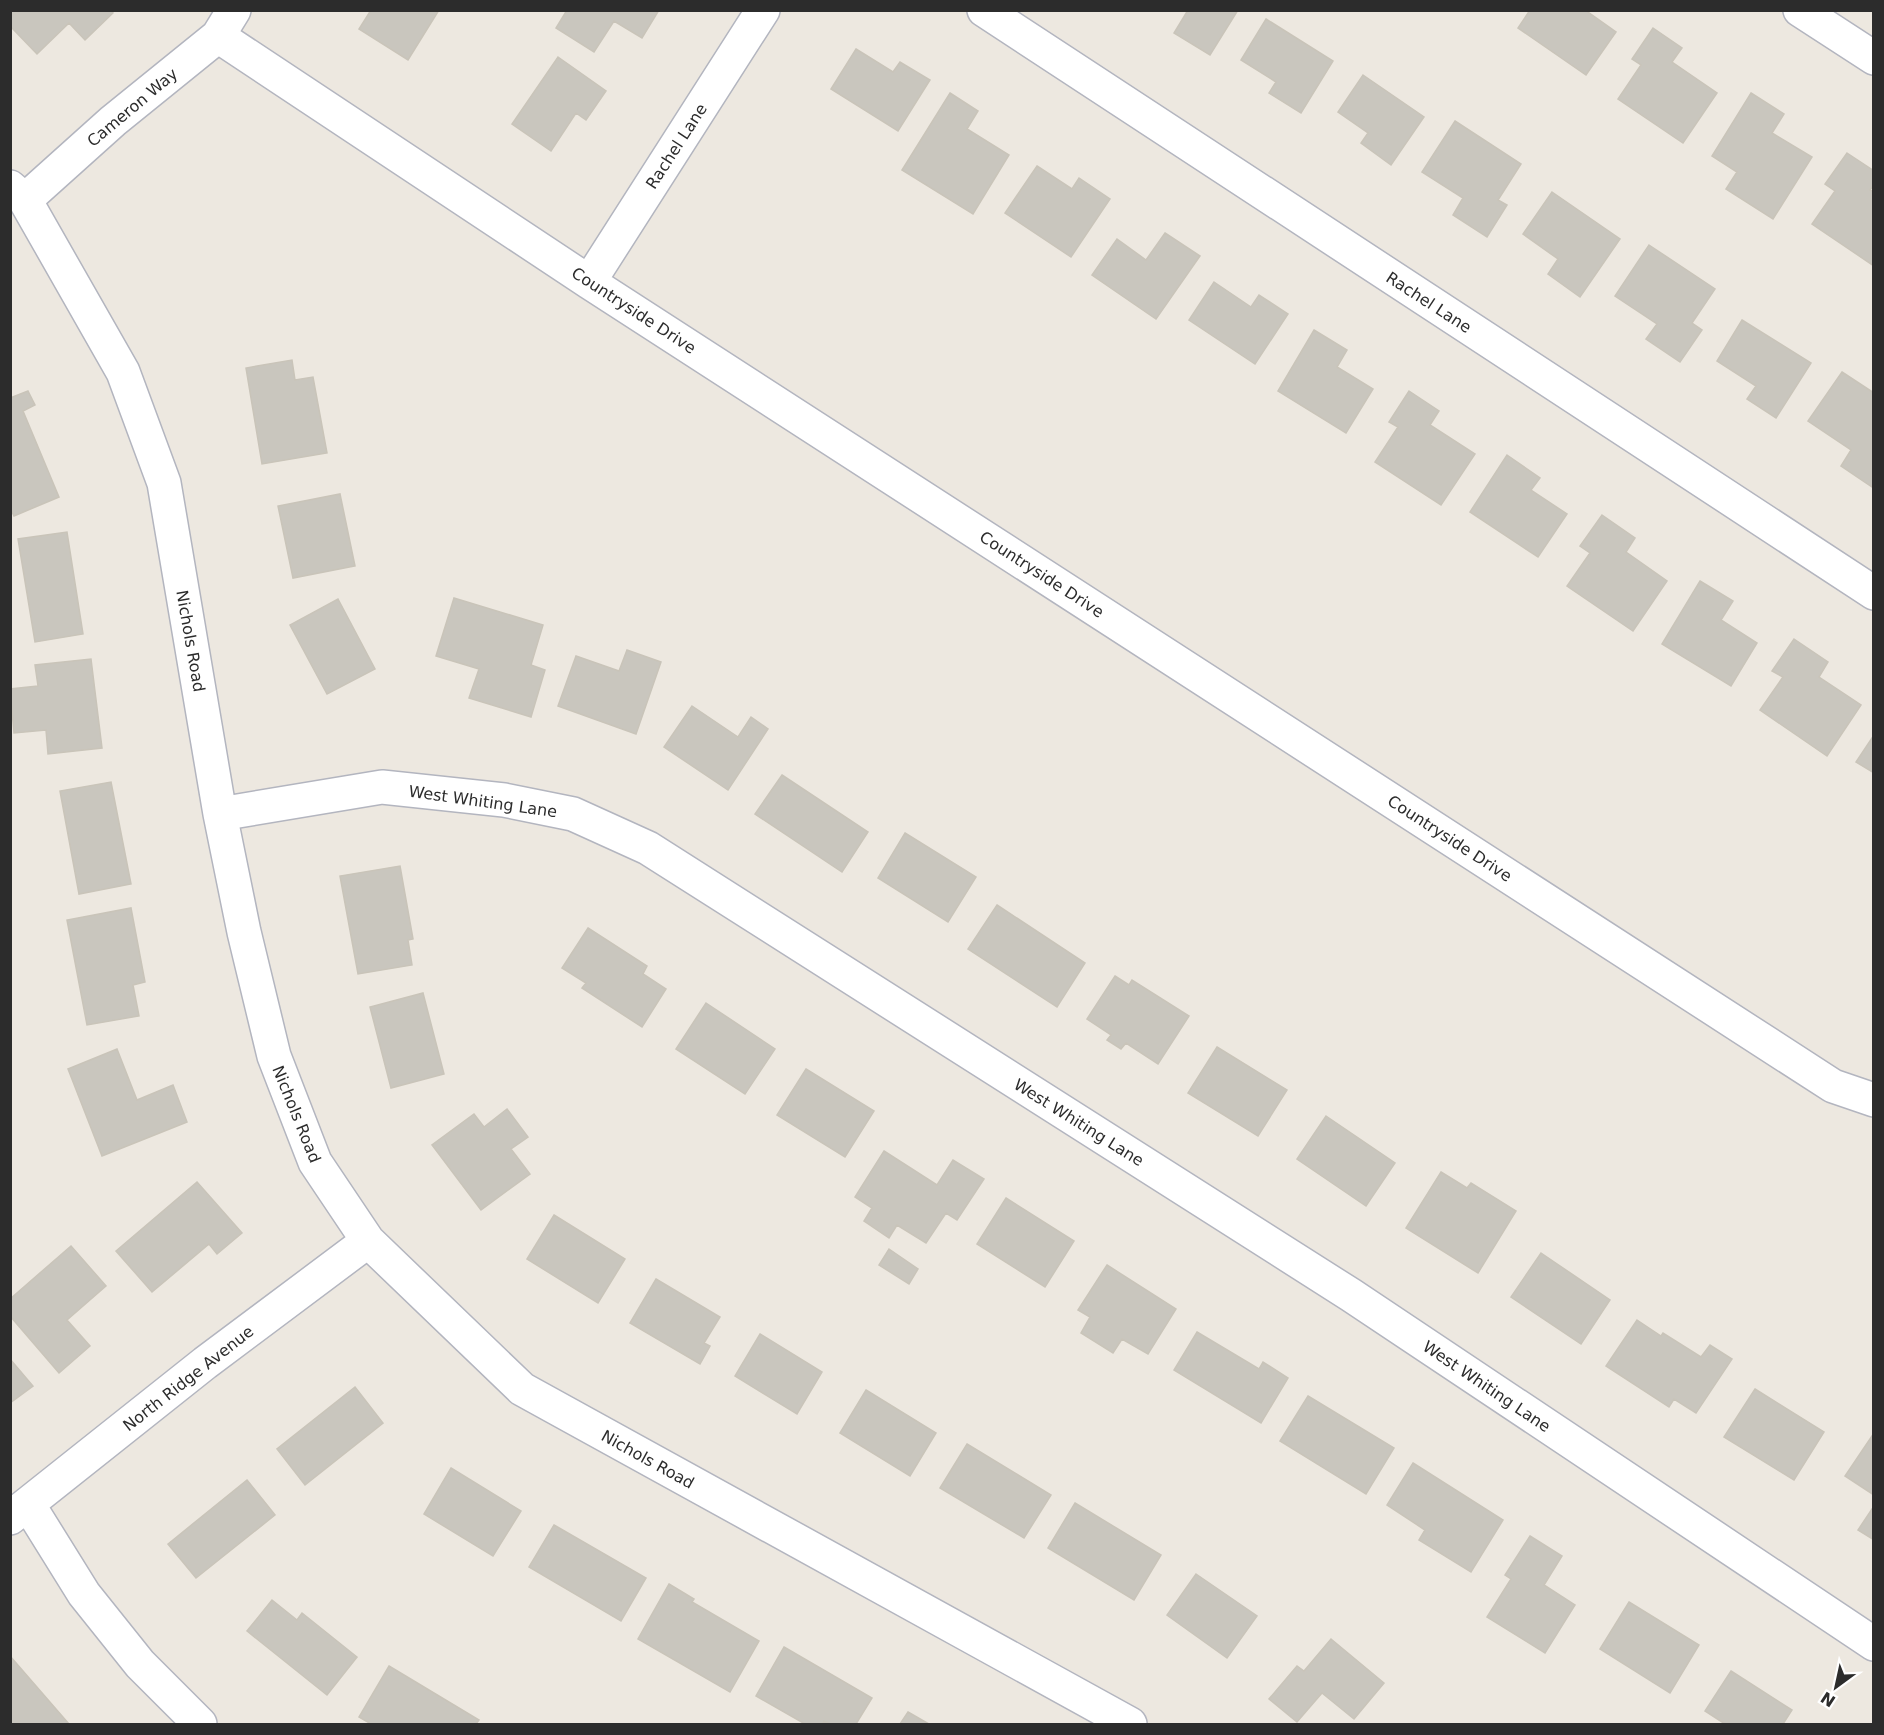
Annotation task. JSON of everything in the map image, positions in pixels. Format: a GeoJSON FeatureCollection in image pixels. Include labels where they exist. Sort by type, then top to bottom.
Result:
{"type":"FeatureCollection","features":[{"type":"Feature","properties":{"kind":"street","name":"Rachel Lane"},"geometry":{"type":"LineString","coordinates":[[589,282],[763,10]]}},
{"type":"Feature","properties":{"kind":"street","name":"Rachel Lane"},"geometry":{"type":"LineString","coordinates":[[984,10],[1874,593]]}},
{"type":"Feature","properties":{"kind":"street"},"geometry":{"type":"LineString","coordinates":[[1800,10],[1874,58]]}},
{"type":"Feature","properties":{"kind":"street","name":"Countryside Drive"},"geometry":{"type":"LineString","coordinates":[[226,23],[589,282],[1833,1086],[1874,1100]]}},
{"type":"Feature","properties":{"kind":"street","name":"Cameron Way"},"geometry":{"type":"LineString","coordinates":[[18,193],[112,121],[226,23]]}},
{"type":"Feature","properties":{"kind":"street","name":"Nichols Road"},"geometry":{"type":"LineString","coordinates":[[18,193],[123,372],[164,483],[220,814],[244,932],[274,1056],[315,1162],[368,1241],[522,1389],[1130,1725]]}},
{"type":"Feature","properties":{"kind":"street","name":"West Whiting Lane"},"geometry":{"type":"LineString","coordinates":[[220,814],[382,787],[504,800],[573,814],[648,848],[1341,1289],[1874,1644]]}},
{"type":"Feature","properties":{"kind":"street","name":"North Ridge Avenue"},"geometry":{"type":"LineString","coordinates":[[19,1511],[206,1363],[368,1241]]}},
{"type":"Feature","properties":{"kind":"street"},"geometry":{"type":"LineString","coordinates":[[19,1511],[140,1664],[200,1725]]}},
{"type":"Feature","properties":{"kind":"building"},"geometry":{"type":"Polygon","coordinates":[[[10,10],[111,10],[113,13],[85,40],[69,23],[37,54],[10,26],[10,10]]]}},
{"type":"Feature","properties":{"kind":"building"},"geometry":{"type":"Polygon","coordinates":[[[371,10],[439,10],[408,60],[359,29],[371,10]]]}},
{"type":"Feature","properties":{"kind":"building"},"geometry":{"type":"Polygon","coordinates":[[[567,10],[659,10],[642,38],[614,21],[594,52],[556,28],[567,10]]]}},
{"type":"Feature","properties":{"kind":"building"},"geometry":{"type":"Polygon","coordinates":[[[1188,10],[1238,10],[1210,55],[1174,33],[1188,10]]]}},
{"type":"Feature","properties":{"kind":"building"},"geometry":{"type":"Polygon","coordinates":[[[1530,10],[1585,10],[1616,32],[1586,75],[1518,28],[1530,10]]]}},
{"type":"Feature","properties":{"kind":"building"},"geometry":{"type":"Polygon","coordinates":[[[1266,19],[1333,61],[1301,113],[1269,93],[1276,82],[1241,60],[1266,19]]]}},
{"type":"Feature","properties":{"kind":"building"},"geometry":{"type":"Polygon","coordinates":[[[1653,28],[1682,48],[1672,62],[1717,93],[1683,143],[1618,99],[1641,65],[1632,59],[1653,28]]]}},
{"type":"Feature","properties":{"kind":"building"},"geometry":{"type":"Polygon","coordinates":[[[856,49],[893,72],[900,62],[930,80],[898,131],[831,89],[856,49]]]}},
{"type":"Feature","properties":{"kind":"building"},"geometry":{"type":"Polygon","coordinates":[[[558,57],[606,91],[586,120],[576,113],[551,151],[512,124],[558,57]]]}},
{"type":"Feature","properties":{"kind":"building"},"geometry":{"type":"Polygon","coordinates":[[[1363,75],[1424,117],[1391,165],[1361,143],[1368,133],[1338,112],[1363,75]]]}},
{"type":"Feature","properties":{"kind":"building"},"geometry":{"type":"Polygon","coordinates":[[[950,93],[978,111],[967,129],[1009,155],[973,214],[902,170],[950,93]]]}},
{"type":"Feature","properties":{"kind":"building"},"geometry":{"type":"Polygon","coordinates":[[[1751,93],[1784,114],[1772,133],[1812,157],[1773,219],[1726,189],[1737,172],[1712,156],[1751,93]]]}},
{"type":"Feature","properties":{"kind":"building"},"geometry":{"type":"Polygon","coordinates":[[[1455,121],[1521,164],[1498,200],[1507,205],[1487,237],[1453,215],[1463,198],[1422,172],[1455,121]]]}},
{"type":"Feature","properties":{"kind":"building"},"geometry":{"type":"Polygon","coordinates":[[[1847,153],[1874,171],[1874,185],[1870,190],[1874,192],[1874,266],[1812,224],[1835,191],[1825,184],[1847,153]]]}},
{"type":"Feature","properties":{"kind":"building"},"geometry":{"type":"Polygon","coordinates":[[[1037,166],[1072,189],[1079,178],[1110,199],[1071,257],[1005,213],[1037,166]]]}},
{"type":"Feature","properties":{"kind":"building"},"geometry":{"type":"Polygon","coordinates":[[[1552,192],[1620,239],[1580,297],[1548,274],[1558,259],[1523,234],[1552,192]]]}},
{"type":"Feature","properties":{"kind":"building"},"geometry":{"type":"Polygon","coordinates":[[[1165,233],[1200,256],[1156,319],[1092,275],[1117,239],[1146,260],[1165,233]]]}},
{"type":"Feature","properties":{"kind":"building"},"geometry":{"type":"Polygon","coordinates":[[[1649,245],[1715,289],[1692,323],[1702,330],[1680,362],[1646,339],[1657,324],[1615,296],[1649,245]]]}},
{"type":"Feature","properties":{"kind":"building"},"geometry":{"type":"Polygon","coordinates":[[[1214,282],[1251,307],[1259,295],[1288,314],[1255,364],[1189,320],[1214,282]]]}},
{"type":"Feature","properties":{"kind":"building"},"geometry":{"type":"Polygon","coordinates":[[[1742,320],[1811,363],[1776,418],[1747,399],[1756,386],[1717,361],[1742,320]]]}},
{"type":"Feature","properties":{"kind":"building"},"geometry":{"type":"Polygon","coordinates":[[[1314,330],[1347,350],[1337,367],[1373,389],[1346,433],[1278,391],[1314,330]]]}},
{"type":"Feature","properties":{"kind":"building"},"geometry":{"type":"Polygon","coordinates":[[[292,360],[295,380],[313,377],[327,453],[262,464],[246,368],[292,360]]]}},
{"type":"Feature","properties":{"kind":"building"},"geometry":{"type":"Polygon","coordinates":[[[1842,372],[1874,393],[1874,484],[1872,487],[1841,466],[1851,450],[1808,421],[1842,372]]]}},
{"type":"Feature","properties":{"kind":"building"},"geometry":{"type":"Polygon","coordinates":[[[28,391],[35,405],[23,411],[59,497],[14,516],[10,508],[10,398],[28,391]]]}},
{"type":"Feature","properties":{"kind":"building"},"geometry":{"type":"Polygon","coordinates":[[[1409,391],[1439,411],[1430,425],[1475,454],[1441,505],[1375,462],[1398,427],[1389,422],[1409,391]]]}},
{"type":"Feature","properties":{"kind":"building"},"geometry":{"type":"Polygon","coordinates":[[[1507,455],[1540,478],[1531,490],[1567,514],[1538,557],[1470,512],[1507,455]]]}},
{"type":"Feature","properties":{"kind":"building"},"geometry":{"type":"Polygon","coordinates":[[[340,494],[355,566],[293,578],[278,506],[340,494]]]}},
{"type":"Feature","properties":{"kind":"building"},"geometry":{"type":"Polygon","coordinates":[[[1602,515],[1635,538],[1626,552],[1667,581],[1633,631],[1567,586],[1590,553],[1580,546],[1602,515]]]}},
{"type":"Feature","properties":{"kind":"building"},"geometry":{"type":"Polygon","coordinates":[[[67,532],[83,634],[35,642],[18,539],[67,532]]]}},
{"type":"Feature","properties":{"kind":"building"},"geometry":{"type":"Polygon","coordinates":[[[1700,581],[1733,601],[1721,620],[1757,643],[1731,686],[1662,644],[1700,581]]]}},
{"type":"Feature","properties":{"kind":"building"},"geometry":{"type":"Polygon","coordinates":[[[454,598],[543,625],[531,665],[545,670],[531,717],[469,698],[479,669],[436,656],[454,598]]]}},
{"type":"Feature","properties":{"kind":"building"},"geometry":{"type":"Polygon","coordinates":[[[338,599],[375,669],[327,694],[290,625],[338,599]]]}},
{"type":"Feature","properties":{"kind":"building"},"geometry":{"type":"Polygon","coordinates":[[[1794,639],[1828,662],[1819,677],[1861,705],[1827,756],[1760,710],[1783,677],[1772,671],[1794,639]]]}},
{"type":"Feature","properties":{"kind":"building"},"geometry":{"type":"Polygon","coordinates":[[[627,650],[661,662],[636,734],[558,706],[576,656],[619,671],[627,650]]]}},
{"type":"Feature","properties":{"kind":"building"},"geometry":{"type":"Polygon","coordinates":[[[91,659],[102,748],[48,754],[46,730],[14,733],[10,689],[38,686],[35,665],[91,659]]]}},
{"type":"Feature","properties":{"kind":"building"},"geometry":{"type":"Polygon","coordinates":[[[692,706],[738,737],[751,717],[768,729],[728,790],[664,747],[692,706]]]}},
{"type":"Feature","properties":{"kind":"building"},"geometry":{"type":"Polygon","coordinates":[[[1874,735],[1874,773],[1856,762],[1874,735]]]}},
{"type":"Feature","properties":{"kind":"building"},"geometry":{"type":"Polygon","coordinates":[[[782,775],[868,832],[842,872],[755,814],[782,775]]]}},
{"type":"Feature","properties":{"kind":"building"},"geometry":{"type":"Polygon","coordinates":[[[111,782],[131,884],[79,894],[60,791],[111,782]]]}},
{"type":"Feature","properties":{"kind":"building"},"geometry":{"type":"Polygon","coordinates":[[[905,833],[976,877],[948,922],[878,878],[905,833]]]}},
{"type":"Feature","properties":{"kind":"building"},"geometry":{"type":"Polygon","coordinates":[[[400,866],[413,939],[408,940],[412,965],[358,974],[340,876],[400,866]]]}},
{"type":"Feature","properties":{"kind":"building"},"geometry":{"type":"Polygon","coordinates":[[[997,905],[1085,963],[1057,1007],[968,949],[997,905]]]}},
{"type":"Feature","properties":{"kind":"building"},"geometry":{"type":"Polygon","coordinates":[[[131,908],[145,982],[133,985],[139,1016],[87,1025],[67,920],[131,908]]]}},
{"type":"Feature","properties":{"kind":"building"},"geometry":{"type":"Polygon","coordinates":[[[588,928],[647,966],[643,974],[666,989],[642,1027],[582,988],[586,983],[562,968],[588,928]]]}},
{"type":"Feature","properties":{"kind":"building"},"geometry":{"type":"Polygon","coordinates":[[[1115,976],[1129,985],[1132,980],[1189,1016],[1158,1064],[1126,1043],[1121,1049],[1107,1040],[1111,1035],[1087,1019],[1115,976]]]}},
{"type":"Feature","properties":{"kind":"building"},"geometry":{"type":"Polygon","coordinates":[[[423,993],[444,1074],[391,1088],[370,1007],[423,993]]]}},
{"type":"Feature","properties":{"kind":"building"},"geometry":{"type":"Polygon","coordinates":[[[706,1003],[775,1049],[745,1094],[676,1049],[706,1003]]]}},
{"type":"Feature","properties":{"kind":"building"},"geometry":{"type":"Polygon","coordinates":[[[1217,1047],[1287,1090],[1258,1136],[1188,1093],[1217,1047]]]}},
{"type":"Feature","properties":{"kind":"building"},"geometry":{"type":"Polygon","coordinates":[[[117,1049],[137,1100],[173,1085],[187,1122],[102,1156],[68,1069],[117,1049]]]}},
{"type":"Feature","properties":{"kind":"building"},"geometry":{"type":"Polygon","coordinates":[[[806,1069],[874,1111],[845,1157],[777,1115],[806,1069]]]}},
{"type":"Feature","properties":{"kind":"building"},"geometry":{"type":"Polygon","coordinates":[[[507,1109],[528,1137],[511,1149],[530,1174],[481,1210],[432,1145],[474,1114],[484,1127],[507,1109]]]}},
{"type":"Feature","properties":{"kind":"building"},"geometry":{"type":"Polygon","coordinates":[[[1326,1116],[1395,1163],[1366,1206],[1297,1159],[1326,1116]]]}},
{"type":"Feature","properties":{"kind":"building"},"geometry":{"type":"Polygon","coordinates":[[[884,1151],[937,1185],[953,1160],[984,1179],[957,1220],[946,1213],[926,1243],[897,1225],[889,1238],[864,1221],[872,1208],[855,1197],[884,1151]]]}},
{"type":"Feature","properties":{"kind":"building"},"geometry":{"type":"Polygon","coordinates":[[[1441,1172],[1467,1188],[1471,1183],[1516,1211],[1478,1273],[1406,1228],[1441,1172]]]}},
{"type":"Feature","properties":{"kind":"building"},"geometry":{"type":"Polygon","coordinates":[[[197,1182],[242,1233],[217,1254],[209,1244],[152,1292],[116,1251],[197,1182]]]}},
{"type":"Feature","properties":{"kind":"building"},"geometry":{"type":"Polygon","coordinates":[[[1006,1198],[1074,1241],[1045,1287],[977,1244],[1006,1198]]]}},
{"type":"Feature","properties":{"kind":"building"},"geometry":{"type":"Polygon","coordinates":[[[554,1215],[625,1259],[598,1303],[527,1259],[554,1215]]]}},
{"type":"Feature","properties":{"kind":"building"},"geometry":{"type":"Polygon","coordinates":[[[71,1246],[106,1286],[67,1320],[90,1346],[59,1373],[10,1316],[10,1299],[71,1246]]]}},
{"type":"Feature","properties":{"kind":"building"},"geometry":{"type":"Polygon","coordinates":[[[889,1249],[918,1269],[909,1284],[879,1265],[889,1249]]]}},
{"type":"Feature","properties":{"kind":"building"},"geometry":{"type":"Polygon","coordinates":[[[1541,1253],[1610,1300],[1581,1344],[1511,1297],[1541,1253]]]}},
{"type":"Feature","properties":{"kind":"building"},"geometry":{"type":"Polygon","coordinates":[[[1107,1265],[1176,1309],[1148,1354],[1122,1339],[1113,1353],[1081,1333],[1090,1317],[1078,1310],[1107,1265]]]}},
{"type":"Feature","properties":{"kind":"building"},"geometry":{"type":"Polygon","coordinates":[[[656,1279],[720,1317],[704,1343],[710,1346],[700,1364],[630,1323],[656,1279]]]}},
{"type":"Feature","properties":{"kind":"building"},"geometry":{"type":"Polygon","coordinates":[[[1637,1320],[1661,1336],[1663,1333],[1701,1357],[1710,1345],[1732,1359],[1696,1413],[1674,1399],[1669,1407],[1606,1366],[1637,1320]]]}},
{"type":"Feature","properties":{"kind":"building"},"geometry":{"type":"Polygon","coordinates":[[[1197,1332],[1259,1369],[1263,1362],[1288,1378],[1261,1423],[1174,1370],[1197,1332]]]}},
{"type":"Feature","properties":{"kind":"building"},"geometry":{"type":"Polygon","coordinates":[[[760,1334],[822,1372],[797,1414],[735,1376],[760,1334]]]}},
{"type":"Feature","properties":{"kind":"building"},"geometry":{"type":"Polygon","coordinates":[[[10,1359],[33,1386],[10,1403],[10,1359]]]}},
{"type":"Feature","properties":{"kind":"building"},"geometry":{"type":"Polygon","coordinates":[[[355,1387],[383,1423],[305,1485],[277,1449],[355,1387]]]}},
{"type":"Feature","properties":{"kind":"building"},"geometry":{"type":"Polygon","coordinates":[[[1755,1389],[1824,1432],[1794,1480],[1724,1437],[1755,1389]]]}},
{"type":"Feature","properties":{"kind":"building"},"geometry":{"type":"Polygon","coordinates":[[[866,1390],[936,1433],[910,1476],[840,1433],[866,1390]]]}},
{"type":"Feature","properties":{"kind":"building"},"geometry":{"type":"Polygon","coordinates":[[[1308,1396],[1394,1448],[1366,1494],[1280,1441],[1308,1396]]]}},
{"type":"Feature","properties":{"kind":"building"},"geometry":{"type":"Polygon","coordinates":[[[1874,1433],[1874,1495],[1845,1476],[1874,1433]]]}},
{"type":"Feature","properties":{"kind":"building"},"geometry":{"type":"Polygon","coordinates":[[[967,1444],[1051,1495],[1024,1538],[940,1488],[967,1444]]]}},
{"type":"Feature","properties":{"kind":"building"},"geometry":{"type":"Polygon","coordinates":[[[1413,1463],[1503,1520],[1471,1572],[1419,1540],[1425,1530],[1387,1505],[1413,1463]]]}},
{"type":"Feature","properties":{"kind":"building"},"geometry":{"type":"Polygon","coordinates":[[[451,1468],[521,1511],[493,1556],[424,1514],[451,1468]]]}},
{"type":"Feature","properties":{"kind":"building"},"geometry":{"type":"Polygon","coordinates":[[[247,1480],[275,1515],[196,1578],[168,1544],[247,1480]]]}},
{"type":"Feature","properties":{"kind":"building"},"geometry":{"type":"Polygon","coordinates":[[[1075,1503],[1161,1555],[1134,1600],[1048,1548],[1075,1503]]]}},
{"type":"Feature","properties":{"kind":"building"},"geometry":{"type":"Polygon","coordinates":[[[1874,1506],[1874,1540],[1858,1530],[1874,1506]]]}},
{"type":"Feature","properties":{"kind":"building"},"geometry":{"type":"Polygon","coordinates":[[[554,1525],[646,1578],[621,1621],[529,1567],[554,1525]]]}},
{"type":"Feature","properties":{"kind":"building"},"geometry":{"type":"Polygon","coordinates":[[[1530,1536],[1562,1556],[1544,1585],[1575,1605],[1545,1653],[1487,1617],[1511,1579],[1505,1575],[1530,1536]]]}},
{"type":"Feature","properties":{"kind":"building"},"geometry":{"type":"Polygon","coordinates":[[[1196,1574],[1257,1616],[1227,1658],[1167,1615],[1196,1574]]]}},
{"type":"Feature","properties":{"kind":"building"},"geometry":{"type":"Polygon","coordinates":[[[669,1584],[694,1599],[692,1602],[759,1641],[730,1692],[638,1639],[669,1584]]]}},
{"type":"Feature","properties":{"kind":"building"},"geometry":{"type":"Polygon","coordinates":[[[272,1600],[297,1620],[302,1613],[357,1657],[327,1695],[247,1631],[272,1600]]]}},
{"type":"Feature","properties":{"kind":"building"},"geometry":{"type":"Polygon","coordinates":[[[1629,1602],[1699,1645],[1670,1693],[1600,1649],[1629,1602]]]}},
{"type":"Feature","properties":{"kind":"building"},"geometry":{"type":"Polygon","coordinates":[[[1331,1639],[1384,1683],[1354,1719],[1322,1693],[1297,1722],[1269,1699],[1297,1666],[1304,1671],[1331,1639]]]}},
{"type":"Feature","properties":{"kind":"building"},"geometry":{"type":"Polygon","coordinates":[[[784,1647],[872,1698],[856,1724],[830,1724],[824,1721],[822,1724],[805,1724],[756,1696],[784,1647]]]}},
{"type":"Feature","properties":{"kind":"building"},"geometry":{"type":"Polygon","coordinates":[[[10,1656],[69,1724],[10,1724],[10,1656]]]}},
{"type":"Feature","properties":{"kind":"building"},"geometry":{"type":"Polygon","coordinates":[[[389,1666],[479,1720],[476,1724],[371,1724],[359,1717],[389,1666]]]}},
{"type":"Feature","properties":{"kind":"building"},"geometry":{"type":"Polygon","coordinates":[[[1731,1671],[1792,1710],[1783,1724],[1725,1724],[1705,1711],[1731,1671]]]}},
{"type":"Feature","properties":{"kind":"building"},"geometry":{"type":"Polygon","coordinates":[[[908,1712],[929,1724],[900,1724],[908,1712]]]}}]}
